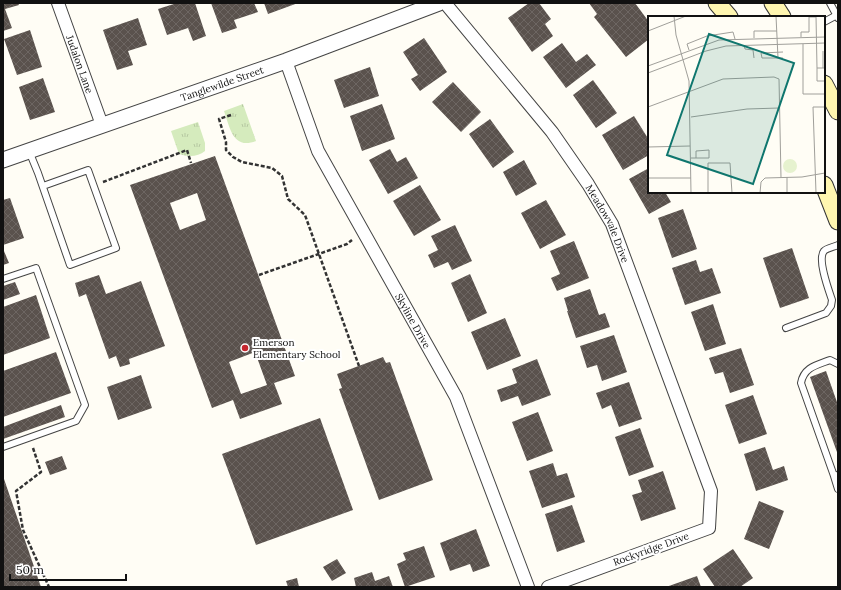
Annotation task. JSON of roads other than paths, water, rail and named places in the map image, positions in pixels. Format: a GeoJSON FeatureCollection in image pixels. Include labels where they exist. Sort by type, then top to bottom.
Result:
{"type":"FeatureCollection","features":[{"type":"Feature","properties":{"kind":"main road"},"geometry":{"type":"LineString","coordinates":[[717,3],[728,16]]}},
{"type":"Feature","properties":{"kind":"main road"},"geometry":{"type":"LineString","coordinates":[[773,3],[781,16]]}},
{"type":"Feature","properties":{"kind":"main road"},"geometry":{"type":"LineString","coordinates":[[825,86],[838,111]]}},
{"type":"Feature","properties":{"kind":"main road"},"geometry":{"type":"LineString","coordinates":[[825,189],[838,222]]}},
{"type":"Feature","properties":{"kind":"street","name":"Judalon Lane"},"geometry":{"type":"LineString","coordinates":[[58,3],[102,125]]}},
{"type":"Feature","properties":{"kind":"street","name":"Tanglewilde Street"},"geometry":{"type":"LineString","coordinates":[[3,160],[286,60],[439,3]]}},
{"type":"Feature","properties":{"kind":"street","name":"Meadowvale Drive"},"geometry":{"type":"LineString","coordinates":[[445,3],[552,132],[588,184],[612,224],[707,480]]}},
{"type":"Feature","properties":{"kind":"street","name":"Skyline Drive"},"geometry":{"type":"LineString","coordinates":[[286,60],[318,151],[456,397],[528,587]]}},
{"type":"Feature","properties":{"kind":"street","name":"Rockyridge Drive"},"geometry":{"type":"LineString","coordinates":[[548,587],[709,528],[711,491],[707,480]]}},
{"type":"Feature","properties":{"kind":"lane"},"geometry":{"type":"LineString","coordinates":[[825,22],[837,17],[830,3]]}},
{"type":"Feature","properties":{"kind":"lane"},"geometry":{"type":"LineString","coordinates":[[29,151],[43,186],[70,265],[116,248],[88,170],[43,186]]}},
{"type":"Feature","properties":{"kind":"lane"},"geometry":{"type":"LineString","coordinates":[[786,328],[826,313],[831,306],[832,300],[821,256],[824,250],[838,245]]}},
{"type":"Feature","properties":{"kind":"lane"},"geometry":{"type":"LineString","coordinates":[[3,279],[36,268],[85,405],[76,421],[3,447]]}},
{"type":"Feature","properties":{"kind":"lane"},"geometry":{"type":"LineString","coordinates":[[838,364],[830,360],[807,370],[802,375],[801,382],[836,476],[838,489]]}},
{"type":"Feature","properties":{"kind":"place","name":"Emerson Elementary School"},"geometry":{"type":"Point","coordinates":[245,348]}}]}
